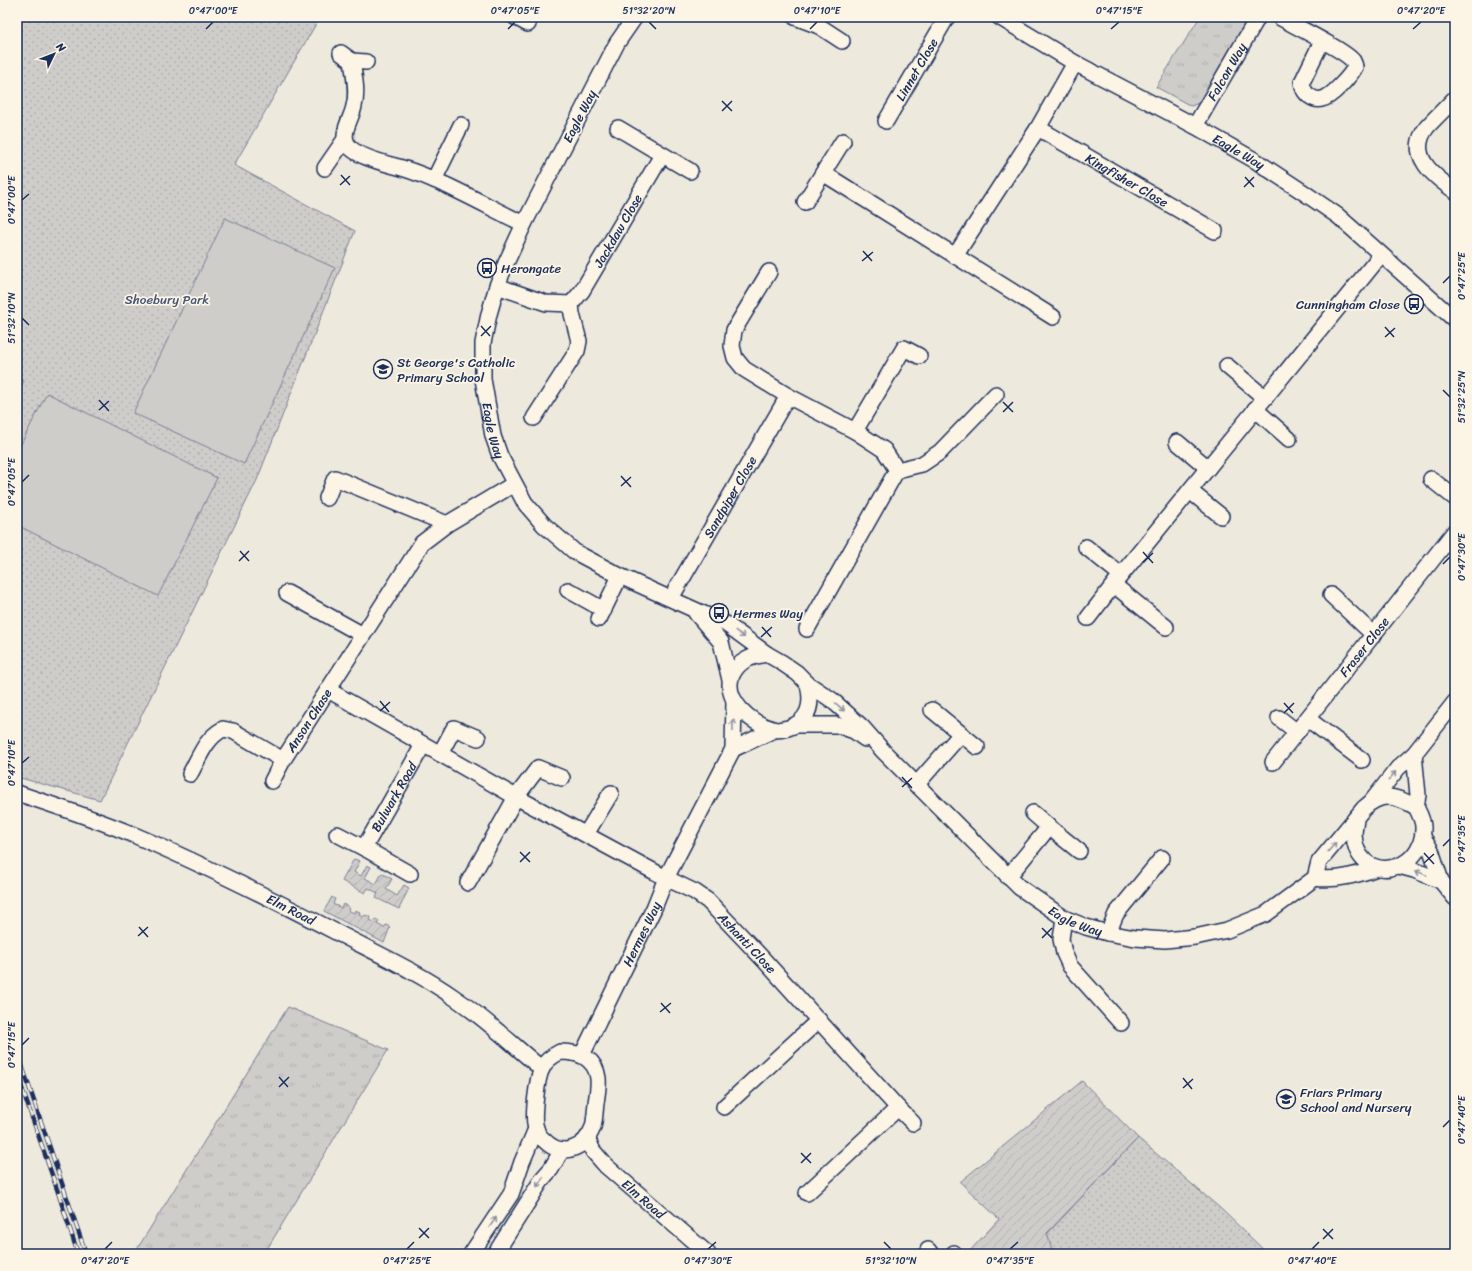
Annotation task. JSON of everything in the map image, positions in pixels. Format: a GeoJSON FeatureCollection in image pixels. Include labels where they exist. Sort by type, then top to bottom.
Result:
{"type":"FeatureCollection","features":[{"type":"Feature","properties":{"kind":"street","name":"Eagle Way"},"geometry":{"type":"LineString","coordinates":[[635,17],[617,43],[524,224],[497,286],[488,314],[483,343],[483,379],[494,436],[500,456],[524,503],[560,540],[575,552],[620,576],[726,624],[766,654]]}},
{"type":"Feature","properties":{"kind":"street"},"geometry":{"type":"LineString","coordinates":[[795,17],[819,26],[842,41]]}},
{"type":"Feature","properties":{"kind":"street","name":"Linnet Close"},"geometry":{"type":"LineString","coordinates":[[886,121],[947,17]]}},
{"type":"Feature","properties":{"kind":"street","name":"Eagle Way"},"geometry":{"type":"LineString","coordinates":[[999,17],[1075,63],[1195,126],[1256,161],[1338,216],[1381,255],[1453,314]]}},
{"type":"Feature","properties":{"kind":"street","name":"Falcon Way"},"geometry":{"type":"LineString","coordinates":[[1195,126],[1258,17]]}},
{"type":"Feature","properties":{"kind":"street"},"geometry":{"type":"LineString","coordinates":[[1279,17],[1322,41]]}},
{"type":"Feature","properties":{"kind":"street"},"geometry":{"type":"LineString","coordinates":[[353,59],[356,85],[355,106],[346,129],[345,139],[347,146],[359,154],[434,180],[524,224]]}},
{"type":"Feature","properties":{"kind":"street"},"geometry":{"type":"LineString","coordinates":[[955,256],[1038,128],[1075,63]]}},
{"type":"Feature","properties":{"kind":"street"},"geometry":{"type":"LineString","coordinates":[[1455,98],[1426,128],[1420,146],[1420,154],[1424,163],[1439,180],[1455,191]]}},
{"type":"Feature","properties":{"kind":"street"},"geometry":{"type":"LineString","coordinates":[[434,180],[461,125]]}},
{"type":"Feature","properties":{"kind":"street"},"geometry":{"type":"LineString","coordinates":[[618,128],[690,171]]}},
{"type":"Feature","properties":{"kind":"street","name":"Kingfisher Close"},"geometry":{"type":"LineString","coordinates":[[1038,128],[1215,232]]}},
{"type":"Feature","properties":{"kind":"street"},"geometry":{"type":"LineString","coordinates":[[325,168],[345,139]]}},
{"type":"Feature","properties":{"kind":"street"},"geometry":{"type":"LineString","coordinates":[[805,202],[844,141]]}},
{"type":"Feature","properties":{"kind":"street","name":"Jackdaw Close"},"geometry":{"type":"LineString","coordinates":[[571,304],[582,291],[662,155]]}},
{"type":"Feature","properties":{"kind":"street"},"geometry":{"type":"LineString","coordinates":[[823,173],[1053,317]]}},
{"type":"Feature","properties":{"kind":"street"},"geometry":{"type":"LineString","coordinates":[[1088,618],[1255,409],[1381,255]]}},
{"type":"Feature","properties":{"kind":"street"},"geometry":{"type":"LineString","coordinates":[[769,272],[734,330],[732,346],[735,358],[744,368],[788,396],[855,431],[884,450],[897,470]]}},
{"type":"Feature","properties":{"kind":"street"},"geometry":{"type":"LineString","coordinates":[[497,286],[546,303],[571,304],[578,341],[577,351],[534,418]]}},
{"type":"Feature","properties":{"kind":"street"},"geometry":{"type":"LineString","coordinates":[[855,431],[904,348],[919,356]]}},
{"type":"Feature","properties":{"kind":"street"},"geometry":{"type":"LineString","coordinates":[[1227,366],[1265,398]]}},
{"type":"Feature","properties":{"kind":"street"},"geometry":{"type":"LineString","coordinates":[[807,629],[897,470],[922,464],[940,452],[996,394]]}},
{"type":"Feature","properties":{"kind":"street","name":"Sandpiper Close"},"geometry":{"type":"LineString","coordinates":[[671,598],[788,396]]}},
{"type":"Feature","properties":{"kind":"street"},"geometry":{"type":"LineString","coordinates":[[1255,409],[1289,439]]}},
{"type":"Feature","properties":{"kind":"street"},"geometry":{"type":"LineString","coordinates":[[1177,442],[1208,468]]}},
{"type":"Feature","properties":{"kind":"street"},"geometry":{"type":"LineString","coordinates":[[327,498],[335,478],[447,524]]}},
{"type":"Feature","properties":{"kind":"street"},"geometry":{"type":"LineString","coordinates":[[1431,479],[1455,498]]}},
{"type":"Feature","properties":{"kind":"street","name":"Anson Chase"},"geometry":{"type":"LineString","coordinates":[[190,774],[207,741],[214,734],[223,729],[233,731],[283,760],[422,543],[447,524],[514,484]]}},
{"type":"Feature","properties":{"kind":"street"},"geometry":{"type":"LineString","coordinates":[[1190,491],[1221,516]]}},
{"type":"Feature","properties":{"kind":"street","name":"Fraser Close"},"geometry":{"type":"LineString","coordinates":[[1273,762],[1455,532]]}},
{"type":"Feature","properties":{"kind":"street"},"geometry":{"type":"LineString","coordinates":[[1086,547],[1117,580],[1166,627]]}},
{"type":"Feature","properties":{"kind":"street"},"geometry":{"type":"LineString","coordinates":[[568,590],[602,614],[620,576]]}},
{"type":"Feature","properties":{"kind":"street"},"geometry":{"type":"LineString","coordinates":[[287,593],[363,635]]}},
{"type":"Feature","properties":{"kind":"street"},"geometry":{"type":"LineString","coordinates":[[1331,595],[1374,635]]}},
{"type":"Feature","properties":{"kind":"street","name":"Eagle Way"},"geometry":{"type":"LineString","coordinates":[[693,609],[721,642],[730,680]]}},
{"type":"Feature","properties":{"kind":"street"},"geometry":{"type":"LineString","coordinates":[[733,749],[774,730],[796,725],[804,718],[810,708],[811,696],[808,684],[792,669],[766,654],[755,655],[746,659],[734,671],[730,680],[730,689],[734,701],[741,710],[762,725],[774,730]]}},
{"type":"Feature","properties":{"kind":"street","name":"Eagle Way"},"geometry":{"type":"LineString","coordinates":[[808,684],[832,700],[854,719],[916,785],[1008,877],[1019,887],[1064,918],[1108,933],[1135,938],[1165,940],[1195,937],[1227,930],[1266,914],[1315,878]]}},
{"type":"Feature","properties":{"kind":"street"},"geometry":{"type":"LineString","coordinates":[[328,690],[516,797],[666,878]]}},
{"type":"Feature","properties":{"kind":"street","name":"Hermes Way"},"geometry":{"type":"LineString","coordinates":[[582,1055],[654,908],[666,878],[733,749],[734,701]]}},
{"type":"Feature","properties":{"kind":"street"},"geometry":{"type":"LineString","coordinates":[[932,710],[977,747]]}},
{"type":"Feature","properties":{"kind":"street"},"geometry":{"type":"LineString","coordinates":[[1377,868],[1360,874],[1328,880],[1315,878],[1319,862],[1398,768],[1414,754],[1452,712]]}},
{"type":"Feature","properties":{"kind":"street"},"geometry":{"type":"LineString","coordinates":[[1278,718],[1297,732]]}},
{"type":"Feature","properties":{"kind":"street"},"geometry":{"type":"LineString","coordinates":[[1308,719],[1362,760]]}},
{"type":"Feature","properties":{"kind":"street","name":"Eagle Way"},"geometry":{"type":"LineString","coordinates":[[796,725],[837,725],[854,731],[884,752]]}},
{"type":"Feature","properties":{"kind":"street"},"geometry":{"type":"LineString","coordinates":[[440,754],[454,728],[478,738]]}},
{"type":"Feature","properties":{"kind":"street"},"geometry":{"type":"LineString","coordinates":[[916,785],[961,734]]}},
{"type":"Feature","properties":{"kind":"street","name":"Bulwark Road"},"geometry":{"type":"LineString","coordinates":[[364,848],[423,745]]}},
{"type":"Feature","properties":{"kind":"street"},"geometry":{"type":"LineString","coordinates":[[1356,819],[1354,833],[1359,856],[1366,863],[1377,868],[1386,869],[1399,866],[1411,858],[1419,847],[1423,837],[1423,826],[1416,807],[1418,795],[1414,754]]}},
{"type":"Feature","properties":{"kind":"street"},"geometry":{"type":"LineString","coordinates":[[272,781],[283,760]]}},
{"type":"Feature","properties":{"kind":"street"},"geometry":{"type":"LineString","coordinates":[[468,883],[516,797],[538,768],[562,778]]}},
{"type":"Feature","properties":{"kind":"street","name":"Elm Road"},"geometry":{"type":"LineString","coordinates":[[17,793],[105,824],[156,845],[307,917],[417,974],[456,999],[490,1025],[542,1069]]}},
{"type":"Feature","properties":{"kind":"street"},"geometry":{"type":"LineString","coordinates":[[586,834],[611,793]]}},
{"type":"Feature","properties":{"kind":"street"},"geometry":{"type":"LineString","coordinates":[[1372,800],[1384,796],[1395,797],[1416,807]]}},
{"type":"Feature","properties":{"kind":"street"},"geometry":{"type":"LineString","coordinates":[[1033,813],[1079,851]]}},
{"type":"Feature","properties":{"kind":"street"},"geometry":{"type":"LineString","coordinates":[[1008,877],[1049,826]]}},
{"type":"Feature","properties":{"kind":"street"},"geometry":{"type":"LineString","coordinates":[[337,834],[410,874]]}},
{"type":"Feature","properties":{"kind":"street"},"geometry":{"type":"LineString","coordinates":[[1423,837],[1431,850],[1441,880],[1455,898]]}},
{"type":"Feature","properties":{"kind":"street"},"geometry":{"type":"LineString","coordinates":[[1108,933],[1116,914],[1162,858]]}},
{"type":"Feature","properties":{"kind":"street"},"geometry":{"type":"LineString","coordinates":[[1399,866],[1441,880]]}},
{"type":"Feature","properties":{"kind":"street","name":"Ashanti Close"},"geometry":{"type":"LineString","coordinates":[[666,878],[695,892],[708,901],[748,942],[913,1123]]}},
{"type":"Feature","properties":{"kind":"street"},"geometry":{"type":"LineString","coordinates":[[1064,918],[1061,939],[1064,953],[1070,966],[1121,1023]]}},
{"type":"Feature","properties":{"kind":"street"},"geometry":{"type":"LineString","coordinates":[[724,1107],[819,1020]]}},
{"type":"Feature","properties":{"kind":"street"},"geometry":{"type":"LineString","coordinates":[[560,1052],[570,1052],[582,1055],[596,1070],[598,1079],[595,1118],[587,1138],[573,1149],[562,1150],[547,1143],[541,1138],[536,1129],[534,1117],[538,1082],[542,1069],[551,1056],[560,1052]]}},
{"type":"Feature","properties":{"kind":"street"},"geometry":{"type":"LineString","coordinates":[[807,1193],[898,1108]]}},
{"type":"Feature","properties":{"kind":"street"},"geometry":{"type":"LineString","coordinates":[[471,1254],[511,1194],[522,1162],[536,1129]]}},
{"type":"Feature","properties":{"kind":"street","name":"Elm Road"},"geometry":{"type":"LineString","coordinates":[[587,1138],[593,1151],[606,1166],[708,1254]]}},
{"type":"Feature","properties":{"kind":"street"},"geometry":{"type":"LineString","coordinates":[[495,1254],[542,1178],[551,1169],[562,1150]]}},
{"type":"Feature","properties":{"kind":"green space","name":"Shoebury Park"},"geometry":{"type":"Polygon","coordinates":[[[17,17],[320,17],[234,165],[355,231],[257,480],[100,800],[17,777],[17,17]]]}},
{"type":"Feature","properties":{"kind":"green space"},"geometry":{"type":"Polygon","coordinates":[[[1205,17],[1250,17],[1205,97],[1199,103],[1191,106],[1156,87],[1198,20],[1205,17]]]}},
{"type":"Feature","properties":{"kind":"green space"},"geometry":{"type":"Polygon","coordinates":[[[225,218],[335,268],[244,464],[133,413],[225,218]]]}},
{"type":"Feature","properties":{"kind":"green space"},"geometry":{"type":"Polygon","coordinates":[[[17,377],[24,381],[17,395],[17,377]]]}},
{"type":"Feature","properties":{"kind":"green space"},"geometry":{"type":"Polygon","coordinates":[[[47,393],[217,478],[158,596],[17,525],[17,452],[47,393]]]}},
{"type":"Feature","properties":{"kind":"green space"},"geometry":{"type":"Polygon","coordinates":[[[354,859],[360,861],[354,872],[361,876],[367,865],[371,867],[365,878],[376,884],[382,873],[392,879],[386,889],[397,896],[404,885],[409,888],[399,909],[376,898],[378,893],[368,888],[365,893],[342,881],[354,859]]]}},
{"type":"Feature","properties":{"kind":"green space"},"geometry":{"type":"Polygon","coordinates":[[[332,897],[335,899],[333,904],[341,908],[343,904],[349,907],[348,910],[354,913],[355,910],[360,912],[359,915],[363,917],[365,915],[371,917],[370,920],[374,922],[376,919],[379,921],[377,924],[384,928],[386,925],[390,927],[384,943],[324,911],[332,897]]]}},
{"type":"Feature","properties":{"kind":"green space"},"geometry":{"type":"Polygon","coordinates":[[[288,1007],[388,1050],[264,1254],[134,1254],[288,1007]]]}},
{"type":"Feature","properties":{"kind":"green space"},"geometry":{"type":"Polygon","coordinates":[[[1082,1081],[1138,1138],[1047,1233],[1053,1254],[969,1254],[968,1253],[999,1219],[960,1182],[1082,1081]]]}},
{"type":"Feature","properties":{"kind":"green space"},"geometry":{"type":"Polygon","coordinates":[[[1138,1138],[1221,1209],[1268,1254],[1053,1254],[1047,1234],[1138,1138]]]}},
{"type":"Feature","properties":{"kind":"railway"},"geometry":{"type":"LineString","coordinates":[[17,1051],[86,1254]]}},
{"type":"Feature","properties":{"kind":"railway"},"geometry":{"type":"LineString","coordinates":[[17,1074],[78,1254]]}},
{"type":"Feature","properties":{"kind":"place","name":"Herongate"},"geometry":{"type":"Point","coordinates":[487,268]}},
{"type":"Feature","properties":{"kind":"place","name":"Cunningham Close"},"geometry":{"type":"Point","coordinates":[1414,304]}},
{"type":"Feature","properties":{"kind":"place","name":"St George's Catholic Primary School"},"geometry":{"type":"Point","coordinates":[383,369]}},
{"type":"Feature","properties":{"kind":"place","name":"Hermes Way"},"geometry":{"type":"Point","coordinates":[719,613]}},
{"type":"Feature","properties":{"kind":"place","name":"Friars Primary School and Nursery"},"geometry":{"type":"Point","coordinates":[1286,1099]}}]}
